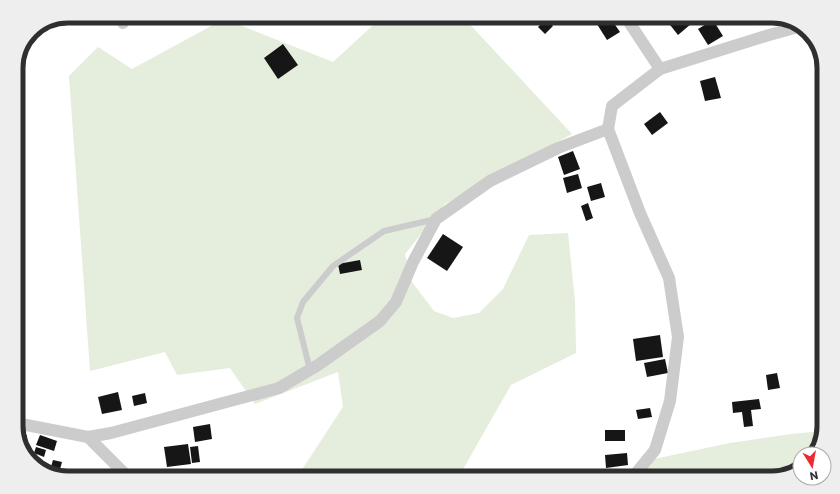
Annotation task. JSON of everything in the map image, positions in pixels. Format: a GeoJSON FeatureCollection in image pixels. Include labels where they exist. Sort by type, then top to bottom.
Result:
{"type":"FeatureCollection","features":[{"type":"Feature","properties":{"kind":"street"},"geometry":{"type":"LineString","coordinates":[[630,23],[660,69]]}},
{"type":"Feature","properties":{"kind":"street"},"geometry":{"type":"LineString","coordinates":[[638,471],[655,450],[670,401],[678,337],[669,278],[640,213],[608,129],[612,106],[660,69],[794,28]]}},
{"type":"Feature","properties":{"kind":"street"},"geometry":{"type":"LineString","coordinates":[[23,424],[88,437],[111,433],[278,388],[310,370],[380,321],[396,302],[413,262],[436,219],[490,181],[558,148],[608,129]]}},
{"type":"Feature","properties":{"kind":"street"},"geometry":{"type":"LineString","coordinates":[[88,437],[122,471]]}},
{"type":"Feature","properties":{"kind":"lane"},"geometry":{"type":"LineString","coordinates":[[310,370],[297,318],[303,302],[333,266],[356,249],[384,232],[436,219]]}},
{"type":"Feature","properties":{"kind":"green space"},"geometry":{"type":"Polygon","coordinates":[[[217,23],[234,23],[333,62],[375,23],[469,23],[572,134],[445,204],[405,254],[412,282],[434,311],[453,318],[479,313],[503,289],[529,235],[568,233],[575,301],[576,353],[511,385],[462,471],[301,471],[343,407],[338,372],[255,404],[230,368],[177,375],[165,352],[90,371],[69,76],[98,47],[132,69],[217,23]]]}},
{"type":"Feature","properties":{"kind":"green space"},"geometry":{"type":"Polygon","coordinates":[[[817,432],[812,446],[792,446],[792,466],[778,471],[641,471],[654,459],[730,443],[817,432]]]}},
{"type":"Feature","properties":{"kind":"building"},"geometry":{"type":"Polygon","coordinates":[[[542,23],[550,23],[553,26],[545,34],[538,27],[542,23]]]}},
{"type":"Feature","properties":{"kind":"building"},"geometry":{"type":"Polygon","coordinates":[[[596,23],[614,23],[620,32],[607,40],[596,23]]]}},
{"type":"Feature","properties":{"kind":"building"},"geometry":{"type":"Polygon","coordinates":[[[669,23],[690,23],[691,24],[678,35],[669,23]]]}},
{"type":"Feature","properties":{"kind":"building"},"geometry":{"type":"Polygon","coordinates":[[[708,23],[715,23],[723,36],[708,45],[698,29],[708,23]]]}},
{"type":"Feature","properties":{"kind":"building"},"geometry":{"type":"Polygon","coordinates":[[[758,23],[769,23],[758,25],[758,23]]]}},
{"type":"Feature","properties":{"kind":"building"},"geometry":{"type":"Polygon","coordinates":[[[283,44],[298,65],[278,79],[264,58],[283,44]]]}},
{"type":"Feature","properties":{"kind":"building"},"geometry":{"type":"Polygon","coordinates":[[[715,77],[721,98],[705,101],[700,81],[715,77]]]}},
{"type":"Feature","properties":{"kind":"building"},"geometry":{"type":"Polygon","coordinates":[[[660,112],[668,123],[652,135],[644,124],[660,112]]]}},
{"type":"Feature","properties":{"kind":"building"},"geometry":{"type":"Polygon","coordinates":[[[573,151],[580,169],[564,175],[558,157],[573,151]]]}},
{"type":"Feature","properties":{"kind":"building"},"geometry":{"type":"Polygon","coordinates":[[[578,174],[582,188],[567,193],[563,178],[578,174]]]}},
{"type":"Feature","properties":{"kind":"building"},"geometry":{"type":"Polygon","coordinates":[[[601,183],[605,197],[591,201],[587,187],[601,183]]]}},
{"type":"Feature","properties":{"kind":"building"},"geometry":{"type":"Polygon","coordinates":[[[588,203],[593,218],[586,221],[581,206],[588,203]]]}},
{"type":"Feature","properties":{"kind":"building"},"geometry":{"type":"Polygon","coordinates":[[[443,234],[463,247],[447,271],[427,258],[443,234]]]}},
{"type":"Feature","properties":{"kind":"building"},"geometry":{"type":"Polygon","coordinates":[[[360,260],[362,270],[340,274],[338,264],[360,260]]]}},
{"type":"Feature","properties":{"kind":"building"},"geometry":{"type":"Polygon","coordinates":[[[660,335],[663,357],[636,361],[633,339],[660,335]]]}},
{"type":"Feature","properties":{"kind":"building"},"geometry":{"type":"Polygon","coordinates":[[[665,359],[668,373],[647,377],[644,363],[665,359]]]}},
{"type":"Feature","properties":{"kind":"building"},"geometry":{"type":"Polygon","coordinates":[[[777,373],[780,388],[768,390],[766,375],[777,373]]]}},
{"type":"Feature","properties":{"kind":"building"},"geometry":{"type":"Polygon","coordinates":[[[118,392],[122,410],[102,414],[98,397],[118,392]]]}},
{"type":"Feature","properties":{"kind":"building"},"geometry":{"type":"Polygon","coordinates":[[[145,393],[147,403],[134,406],[132,396],[145,393]]]}},
{"type":"Feature","properties":{"kind":"building"},"geometry":{"type":"Polygon","coordinates":[[[759,399],[761,409],[751,410],[753,426],[744,427],[742,412],[733,413],[732,402],[759,399]]]}},
{"type":"Feature","properties":{"kind":"building"},"geometry":{"type":"Polygon","coordinates":[[[650,408],[652,417],[638,419],[636,410],[650,408]]]}},
{"type":"Feature","properties":{"kind":"building"},"geometry":{"type":"Polygon","coordinates":[[[210,424],[212,439],[195,442],[193,427],[210,424]]]}},
{"type":"Feature","properties":{"kind":"building"},"geometry":{"type":"Polygon","coordinates":[[[605,430],[625,430],[625,441],[605,441],[605,430]]]}},
{"type":"Feature","properties":{"kind":"building"},"geometry":{"type":"Polygon","coordinates":[[[24,435],[27,435],[27,443],[25,441],[24,435]]]}},
{"type":"Feature","properties":{"kind":"building"},"geometry":{"type":"Polygon","coordinates":[[[40,435],[57,441],[54,451],[36,445],[40,435]]]}},
{"type":"Feature","properties":{"kind":"building"},"geometry":{"type":"Polygon","coordinates":[[[188,444],[191,464],[167,467],[164,447],[188,444]]]}},
{"type":"Feature","properties":{"kind":"building"},"geometry":{"type":"Polygon","coordinates":[[[198,446],[200,462],[192,463],[190,447],[198,446]]]}},
{"type":"Feature","properties":{"kind":"building"},"geometry":{"type":"Polygon","coordinates":[[[36,447],[46,450],[44,457],[34,453],[36,447]]]}},
{"type":"Feature","properties":{"kind":"building"},"geometry":{"type":"Polygon","coordinates":[[[627,453],[628,465],[606,468],[605,455],[627,453]]]}},
{"type":"Feature","properties":{"kind":"building"},"geometry":{"type":"Polygon","coordinates":[[[53,460],[62,462],[60,470],[51,468],[53,460]]]}}]}
